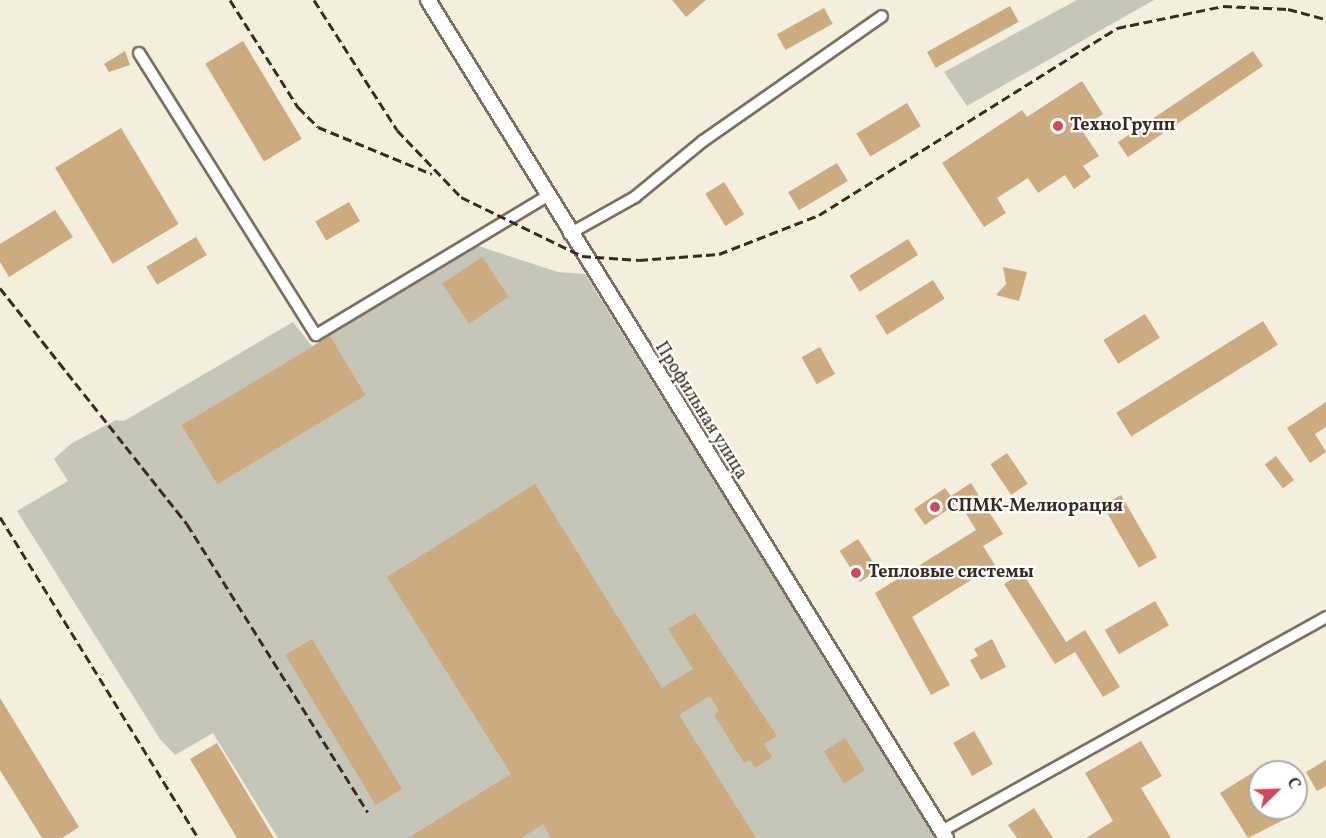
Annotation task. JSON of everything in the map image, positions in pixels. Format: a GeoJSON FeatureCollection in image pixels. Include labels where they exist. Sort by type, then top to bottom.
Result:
{"type":"FeatureCollection","features":[{"type":"Feature","properties":{"kind":"street","name":"Профильная улица"},"geometry":{"type":"LineString","coordinates":[[428,0],[546,197],[944,834]]}},
{"type":"Feature","properties":{"kind":"street"},"geometry":{"type":"LineString","coordinates":[[569,234],[636,197],[702,141],[882,16]]}},
{"type":"Feature","properties":{"kind":"street"},"geometry":{"type":"LineString","coordinates":[[139,53],[316,335],[546,197]]}},
{"type":"Feature","properties":{"kind":"street"},"geometry":{"type":"LineString","coordinates":[[944,834],[1326,617]]}},
{"type":"Feature","properties":{"kind":"shaded area"},"geometry":{"type":"Polygon","coordinates":[[[1077,0],[1154,0],[967,106],[944,72],[1077,0]]]}},
{"type":"Feature","properties":{"kind":"shaded area"},"geometry":{"type":"Polygon","coordinates":[[[478,246],[558,272],[585,274],[937,838],[278,838],[213,733],[175,755],[160,739],[17,511],[68,481],[54,459],[72,443],[116,420],[124,421],[293,322],[312,346],[478,246]]]}},
{"type":"Feature","properties":{"kind":"building"},"geometry":{"type":"Polygon","coordinates":[[[672,0],[706,0],[686,17],[672,0]]]}},
{"type":"Feature","properties":{"kind":"building"},"geometry":{"type":"Polygon","coordinates":[[[1010,6],[1019,22],[936,68],[927,52],[1010,6]]]}},
{"type":"Feature","properties":{"kind":"building"},"geometry":{"type":"Polygon","coordinates":[[[824,8],[833,24],[785,50],[777,34],[824,8]]]}},
{"type":"Feature","properties":{"kind":"building"},"geometry":{"type":"Polygon","coordinates":[[[243,41],[302,139],[264,161],[205,64],[243,41]]]}},
{"type":"Feature","properties":{"kind":"building"},"geometry":{"type":"Polygon","coordinates":[[[125,51],[130,65],[109,72],[104,64],[125,51]]]}},
{"type":"Feature","properties":{"kind":"building"},"geometry":{"type":"Polygon","coordinates":[[[1253,51],[1263,66],[1128,157],[1118,142],[1253,51]]]}},
{"type":"Feature","properties":{"kind":"building"},"geometry":{"type":"Polygon","coordinates":[[[1082,81],[1103,114],[1081,129],[1099,156],[1083,166],[1091,177],[1074,189],[1065,175],[1038,193],[1028,178],[997,198],[1006,213],[984,227],[942,163],[1022,110],[1027,117],[1082,81]]]}},
{"type":"Feature","properties":{"kind":"building"},"geometry":{"type":"Polygon","coordinates":[[[907,103],[921,126],[870,157],[856,133],[907,103]]]}},
{"type":"Feature","properties":{"kind":"building"},"geometry":{"type":"Polygon","coordinates":[[[121,128],[179,224],[113,264],[55,168],[121,128]]]}},
{"type":"Feature","properties":{"kind":"building"},"geometry":{"type":"Polygon","coordinates":[[[837,163],[848,181],[799,210],[788,192],[837,163]]]}},
{"type":"Feature","properties":{"kind":"building"},"geometry":{"type":"Polygon","coordinates":[[[724,182],[744,214],[725,226],[705,194],[724,182]]]}},
{"type":"Feature","properties":{"kind":"building"},"geometry":{"type":"Polygon","coordinates":[[[349,202],[360,221],[326,241],[315,221],[349,202]]]}},
{"type":"Feature","properties":{"kind":"building"},"geometry":{"type":"Polygon","coordinates":[[[55,210],[73,237],[9,277],[0,262],[0,244],[55,210]]]}},
{"type":"Feature","properties":{"kind":"building"},"geometry":{"type":"Polygon","coordinates":[[[196,237],[207,255],[157,285],[146,267],[196,237]]]}},
{"type":"Feature","properties":{"kind":"building"},"geometry":{"type":"Polygon","coordinates":[[[908,239],[918,255],[860,292],[849,276],[908,239]]]}},
{"type":"Feature","properties":{"kind":"building"},"geometry":{"type":"Polygon","coordinates":[[[482,257],[509,297],[469,324],[442,284],[482,257]]]}},
{"type":"Feature","properties":{"kind":"building"},"geometry":{"type":"Polygon","coordinates":[[[1003,267],[1027,272],[1019,301],[996,295],[1006,284],[1003,267]]]}},
{"type":"Feature","properties":{"kind":"building"},"geometry":{"type":"Polygon","coordinates":[[[933,280],[945,299],[887,335],[875,316],[933,280]]]}},
{"type":"Feature","properties":{"kind":"building"},"geometry":{"type":"Polygon","coordinates":[[[1145,314],[1160,338],[1118,364],[1103,340],[1145,314]]]}},
{"type":"Feature","properties":{"kind":"building"},"geometry":{"type":"Polygon","coordinates":[[[1263,321],[1278,345],[1131,436],[1116,413],[1263,321]]]}},
{"type":"Feature","properties":{"kind":"building"},"geometry":{"type":"Polygon","coordinates":[[[330,336],[366,395],[217,484],[182,425],[330,336]]]}},
{"type":"Feature","properties":{"kind":"building"},"geometry":{"type":"Polygon","coordinates":[[[820,347],[835,374],[817,384],[802,357],[820,347]]]}},
{"type":"Feature","properties":{"kind":"building"},"geometry":{"type":"Polygon","coordinates":[[[1326,402],[1326,427],[1315,434],[1326,452],[1310,463],[1287,428],[1326,402]]]}},
{"type":"Feature","properties":{"kind":"building"},"geometry":{"type":"Polygon","coordinates":[[[1007,453],[1028,484],[1011,495],[990,464],[1007,453]]]}},
{"type":"Feature","properties":{"kind":"building"},"geometry":{"type":"Polygon","coordinates":[[[1276,456],[1294,480],[1283,488],[1265,464],[1276,456]]]}},
{"type":"Feature","properties":{"kind":"building"},"geometry":{"type":"Polygon","coordinates":[[[971,483],[1003,534],[983,546],[995,565],[912,617],[950,685],[931,695],[875,593],[976,530],[959,502],[925,525],[914,509],[945,488],[951,496],[971,483]]]}},
{"type":"Feature","properties":{"kind":"building"},"geometry":{"type":"Polygon","coordinates":[[[535,484],[662,688],[693,669],[668,629],[695,613],[777,736],[764,744],[772,757],[755,768],[750,760],[744,763],[714,715],[719,711],[710,696],[679,715],[756,838],[551,838],[543,824],[521,838],[408,838],[511,774],[387,577],[535,484]]]}},
{"type":"Feature","properties":{"kind":"building"},"geometry":{"type":"Polygon","coordinates":[[[1121,495],[1157,557],[1139,568],[1103,506],[1121,495]]]}},
{"type":"Feature","properties":{"kind":"building"},"geometry":{"type":"Polygon","coordinates":[[[858,539],[878,570],[860,582],[840,551],[858,539]]]}},
{"type":"Feature","properties":{"kind":"building"},"geometry":{"type":"Polygon","coordinates":[[[1022,572],[1066,642],[1085,630],[1120,687],[1103,697],[1075,652],[1055,664],[1004,584],[1022,572]]]}},
{"type":"Feature","properties":{"kind":"building"},"geometry":{"type":"Polygon","coordinates":[[[1155,601],[1169,625],[1119,654],[1105,630],[1155,601]]]}},
{"type":"Feature","properties":{"kind":"building"},"geometry":{"type":"Polygon","coordinates":[[[312,639],[402,789],[376,805],[285,655],[312,639]]]}},
{"type":"Feature","properties":{"kind":"building"},"geometry":{"type":"Polygon","coordinates":[[[992,639],[1006,667],[981,680],[970,660],[978,656],[974,649],[992,639]]]}},
{"type":"Feature","properties":{"kind":"building"},"geometry":{"type":"Polygon","coordinates":[[[0,698],[79,827],[62,838],[42,838],[0,770],[0,698]]]}},
{"type":"Feature","properties":{"kind":"building"},"geometry":{"type":"Polygon","coordinates":[[[974,731],[993,764],[972,776],[953,743],[974,731]]]}},
{"type":"Feature","properties":{"kind":"building"},"geometry":{"type":"Polygon","coordinates":[[[845,738],[865,770],[844,783],[824,751],[845,738]]]}},
{"type":"Feature","properties":{"kind":"building"},"geometry":{"type":"Polygon","coordinates":[[[1141,741],[1162,776],[1141,788],[1171,838],[1086,838],[1113,821],[1085,773],[1141,741]]]}},
{"type":"Feature","properties":{"kind":"building"},"geometry":{"type":"Polygon","coordinates":[[[217,743],[274,838],[237,838],[190,759],[217,743]]]}},
{"type":"Feature","properties":{"kind":"building"},"geometry":{"type":"Polygon","coordinates":[[[1326,760],[1326,786],[1317,791],[1308,775],[1308,771],[1326,760]]]}},
{"type":"Feature","properties":{"kind":"building"},"geometry":{"type":"Polygon","coordinates":[[[1248,776],[1248,820],[1283,820],[1248,838],[1220,793],[1248,776]]]}},
{"type":"Feature","properties":{"kind":"building"},"geometry":{"type":"Polygon","coordinates":[[[1034,808],[1053,838],[1017,838],[1008,825],[1034,808]]]}},
{"type":"Feature","properties":{"kind":"railway"},"geometry":{"type":"LineString","coordinates":[[230,0],[298,107],[318,127],[432,174]]}},
{"type":"Feature","properties":{"kind":"railway"},"geometry":{"type":"LineString","coordinates":[[314,0],[397,130],[461,197],[582,256],[639,260],[719,254],[819,215],[1117,28],[1223,6],[1288,9],[1326,19]]}},
{"type":"Feature","properties":{"kind":"railway"},"geometry":{"type":"LineString","coordinates":[[0,288],[187,524],[368,812]]}},
{"type":"Feature","properties":{"kind":"railway"},"geometry":{"type":"LineString","coordinates":[[0,517],[198,838]]}},
{"type":"Feature","properties":{"kind":"place","name":"ТехноГрупп"},"geometry":{"type":"Point","coordinates":[1058,126]}},
{"type":"Feature","properties":{"kind":"place","name":"СПМК-Мелиорация"},"geometry":{"type":"Point","coordinates":[935,507]}},
{"type":"Feature","properties":{"kind":"place","name":"Тепловые системы"},"geometry":{"type":"Point","coordinates":[856,573]}}]}
